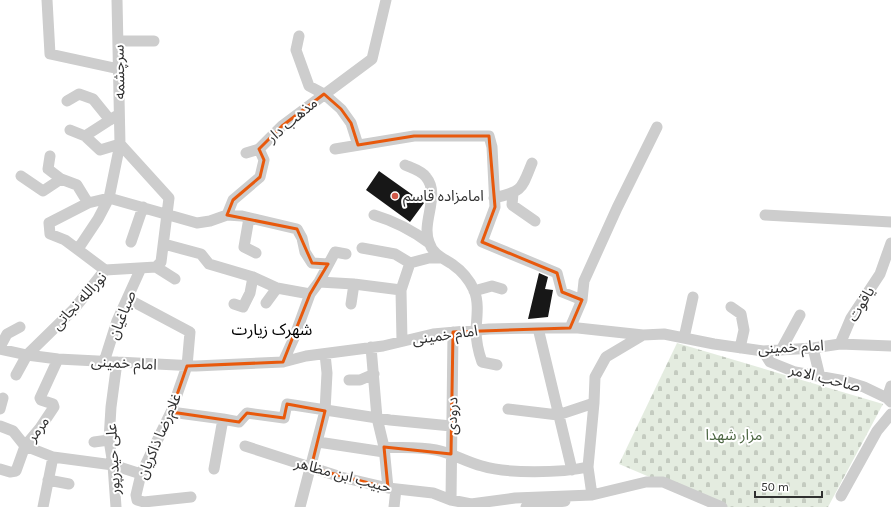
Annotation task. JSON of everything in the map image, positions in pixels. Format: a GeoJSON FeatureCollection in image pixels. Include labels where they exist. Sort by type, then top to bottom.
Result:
{"type":"FeatureCollection","features":[{"type":"Feature","properties":{"kind":"street"},"geometry":{"type":"LineString","coordinates":[[47,0],[50,54],[119,69]]}},
{"type":"Feature","properties":{"kind":"street","name":"سرچشمه"},"geometry":{"type":"LineString","coordinates":[[78,249],[98,219],[109,198],[120,144],[115,117],[119,69],[117,0]]}},
{"type":"Feature","properties":{"kind":"street","name":"مذهب دار"},"geometry":{"type":"LineString","coordinates":[[227,215],[233,200],[260,176],[264,160],[259,149],[282,126],[372,59],[386,0]]}},
{"type":"Feature","properties":{"kind":"street"},"geometry":{"type":"LineString","coordinates":[[299,36],[296,50],[309,86],[324,94],[341,109],[351,123],[358,145]]}},
{"type":"Feature","properties":{"kind":"street"},"geometry":{"type":"LineString","coordinates":[[118,41],[154,41]]}},
{"type":"Feature","properties":{"kind":"street"},"geometry":{"type":"LineString","coordinates":[[67,101],[79,94],[93,99],[115,117],[85,136]]}},
{"type":"Feature","properties":{"kind":"street"},"geometry":{"type":"LineString","coordinates":[[570,328],[582,300],[584,281],[617,208],[657,127]]}},
{"type":"Feature","properties":{"kind":"street"},"geometry":{"type":"LineString","coordinates":[[70,130],[85,136],[100,150],[120,144],[169,198],[161,262],[156,268],[175,279]]}},
{"type":"Feature","properties":{"kind":"street"},"geometry":{"type":"LineString","coordinates":[[335,149],[414,136],[489,136],[492,147],[495,207],[482,242],[557,273],[562,292],[582,300]]}},
{"type":"Feature","properties":{"kind":"street"},"geometry":{"type":"LineString","coordinates":[[246,153],[259,149]]}},
{"type":"Feature","properties":{"kind":"street"},"geometry":{"type":"LineString","coordinates":[[50,156],[48,169],[61,179],[77,186],[88,203]]}},
{"type":"Feature","properties":{"kind":"street"},"geometry":{"type":"LineString","coordinates":[[494,198],[514,193],[523,186],[532,163]]}},
{"type":"Feature","properties":{"kind":"street"},"geometry":{"type":"LineString","coordinates":[[405,165],[415,169],[426,177],[432,190],[426,227],[428,243]]}},
{"type":"Feature","properties":{"kind":"street"},"geometry":{"type":"LineString","coordinates":[[21,176],[43,191],[61,179]]}},
{"type":"Feature","properties":{"kind":"street"},"geometry":{"type":"LineString","coordinates":[[514,193],[512,205],[535,221]]}},
{"type":"Feature","properties":{"kind":"street"},"geometry":{"type":"LineString","coordinates":[[105,270],[65,240],[50,234],[50,223],[88,203],[109,198],[197,223],[210,221],[227,215],[242,216],[297,230],[302,238],[305,252],[312,263],[328,264]]}},
{"type":"Feature","properties":{"kind":"street"},"geometry":{"type":"LineString","coordinates":[[131,242],[143,207]]}},
{"type":"Feature","properties":{"kind":"street"},"geometry":{"type":"LineString","coordinates":[[374,215],[389,219],[413,231],[428,243],[439,258]]}},
{"type":"Feature","properties":{"kind":"street"},"geometry":{"type":"LineString","coordinates":[[765,215],[891,222]]}},
{"type":"Feature","properties":{"kind":"street"},"geometry":{"type":"LineString","coordinates":[[249,218],[244,247],[256,253]]}},
{"type":"Feature","properties":{"kind":"street","name":"یاقوت"},"geometry":{"type":"LineString","coordinates":[[840,344],[851,318],[880,274],[891,243]]}},
{"type":"Feature","properties":{"kind":"street"},"geometry":{"type":"LineString","coordinates":[[164,244],[201,254],[209,264],[254,277],[277,288],[310,294]]}},
{"type":"Feature","properties":{"kind":"street"},"geometry":{"type":"LineString","coordinates":[[362,248],[395,254],[410,262],[429,258],[439,258],[453,264],[466,276],[474,291],[478,308],[476,330],[478,350],[482,362],[497,365]]}},
{"type":"Feature","properties":{"kind":"street"},"geometry":{"type":"LineString","coordinates":[[282,362],[294,338],[310,294],[319,282],[335,252],[346,254]]}},
{"type":"Feature","properties":{"kind":"street"},"geometry":{"type":"LineString","coordinates":[[402,341],[401,290],[410,262]]}},
{"type":"Feature","properties":{"kind":"street","name":"صباغیان"},"geometry":{"type":"LineString","coordinates":[[104,362],[117,321],[141,268]]}},
{"type":"Feature","properties":{"kind":"street","name":"نورالله نجاتی"},"geometry":{"type":"LineString","coordinates":[[16,375],[27,355],[74,309],[105,270],[156,268]]}},
{"type":"Feature","properties":{"kind":"street"},"geometry":{"type":"LineString","coordinates":[[234,304],[244,308],[254,277]]}},
{"type":"Feature","properties":{"kind":"street"},"geometry":{"type":"LineString","coordinates":[[319,282],[354,284],[401,290]]}},
{"type":"Feature","properties":{"kind":"street"},"geometry":{"type":"LineString","coordinates":[[351,304],[354,284]]}},
{"type":"Feature","properties":{"kind":"street"},"geometry":{"type":"LineString","coordinates":[[474,291],[492,286],[502,290]]}},
{"type":"Feature","properties":{"kind":"street"},"geometry":{"type":"LineString","coordinates":[[266,303],[277,288]]}},
{"type":"Feature","properties":{"kind":"street"},"geometry":{"type":"LineString","coordinates":[[684,338],[693,297]]}},
{"type":"Feature","properties":{"kind":"street","name":"غلام‌رضا ذاکریان"},"geometry":{"type":"LineString","coordinates":[[128,299],[190,332],[186,366],[171,412],[141,474],[136,495],[138,500],[144,502],[191,497]]}},
{"type":"Feature","properties":{"kind":"street"},"geometry":{"type":"LineString","coordinates":[[731,307],[741,314],[744,330],[740,348]]}},
{"type":"Feature","properties":{"kind":"street"},"geometry":{"type":"LineString","coordinates":[[781,350],[800,315]]}},
{"type":"Feature","properties":{"kind":"street"},"geometry":{"type":"LineString","coordinates":[[0,348],[7,334],[20,327]]}},
{"type":"Feature","properties":{"kind":"street"},"geometry":{"type":"LineString","coordinates":[[538,328],[572,470]]}},
{"type":"Feature","properties":{"kind":"street","name":"امام خمینی"},"geometry":{"type":"LineString","coordinates":[[0,348],[27,355],[58,359],[186,366],[282,362],[306,356],[371,347],[433,334],[476,330],[538,328],[570,328],[643,335],[664,334],[763,351],[813,348],[840,344],[891,346]]}},
{"type":"Feature","properties":{"kind":"street","name":"درودی"},"geometry":{"type":"LineString","coordinates":[[451,500],[453,332]]}},
{"type":"Feature","properties":{"kind":"street"},"geometry":{"type":"LineString","coordinates":[[592,494],[588,467],[594,403],[594,377],[606,357],[643,335]]}},
{"type":"Feature","properties":{"kind":"street"},"geometry":{"type":"LineString","coordinates":[[371,347],[377,418],[392,489],[394,507]]}},
{"type":"Feature","properties":{"kind":"street"},"geometry":{"type":"LineString","coordinates":[[813,348],[820,377]]}},
{"type":"Feature","properties":{"kind":"street","name":"صاحب الامر"},"geometry":{"type":"LineString","coordinates":[[763,351],[770,362],[795,372],[851,383],[864,387],[889,400]]}},
{"type":"Feature","properties":{"kind":"street"},"geometry":{"type":"LineString","coordinates":[[300,507],[325,411],[327,373],[325,354]]}},
{"type":"Feature","properties":{"kind":"street","name":"مرمر"},"geometry":{"type":"LineString","coordinates":[[0,469],[10,472],[16,471],[25,446],[40,428],[54,407],[53,404],[40,398],[58,359]]}},
{"type":"Feature","properties":{"kind":"street","name":"علی حیدرپور"},"geometry":{"type":"LineString","coordinates":[[116,507],[113,465],[109,440],[111,407],[117,362]]}},
{"type":"Feature","properties":{"kind":"street"},"geometry":{"type":"LineString","coordinates":[[349,380],[360,380],[374,374]]}},
{"type":"Feature","properties":{"kind":"street"},"geometry":{"type":"LineString","coordinates":[[889,400],[891,386]]}},
{"type":"Feature","properties":{"kind":"street"},"geometry":{"type":"LineString","coordinates":[[0,409],[3,398]]}},
{"type":"Feature","properties":{"kind":"street"},"geometry":{"type":"LineString","coordinates":[[508,409],[558,415],[594,403]]}},
{"type":"Feature","properties":{"kind":"street"},"geometry":{"type":"LineString","coordinates":[[171,412],[223,418],[239,422],[247,413],[284,418],[287,404],[377,418],[451,426]]}},
{"type":"Feature","properties":{"kind":"street"},"geometry":{"type":"LineString","coordinates":[[841,496],[877,431],[891,414]]}},
{"type":"Feature","properties":{"kind":"street"},"geometry":{"type":"LineString","coordinates":[[214,470],[223,418]]}},
{"type":"Feature","properties":{"kind":"street"},"geometry":{"type":"LineString","coordinates":[[0,426],[13,431],[25,446],[53,457],[113,465],[141,474]]}},
{"type":"Feature","properties":{"kind":"street"},"geometry":{"type":"LineString","coordinates":[[94,442],[109,440]]}},
{"type":"Feature","properties":{"kind":"street"},"geometry":{"type":"LineString","coordinates":[[318,442],[384,450],[436,450],[451,454],[482,467],[518,472],[572,470],[588,467]]}},
{"type":"Feature","properties":{"kind":"street","name":"حبیب ابن مظاهر"},"geometry":{"type":"LineString","coordinates":[[245,446],[341,477],[392,489],[433,493],[451,500],[471,504],[530,497],[592,494]]}},
{"type":"Feature","properties":{"kind":"street"},"geometry":{"type":"LineString","coordinates":[[43,507],[53,457]]}},
{"type":"Feature","properties":{"kind":"street"},"geometry":{"type":"LineString","coordinates":[[48,480],[70,484]]}},
{"type":"Feature","properties":{"kind":"street"},"geometry":{"type":"LineString","coordinates":[[526,507],[580,500],[592,494],[646,482],[663,482],[722,507]]}},
{"type":"Feature","properties":{"kind":"highlighted area"},"geometry":{"type":"Polygon","coordinates":[[[324,94],[341,109],[351,123],[358,145],[414,136],[489,136],[495,207],[482,242],[557,273],[562,292],[582,300],[570,328],[453,332],[451,454],[384,447],[388,488],[311,468],[325,411],[287,404],[284,418],[247,413],[239,422],[171,412],[187,366],[283,362],[310,294],[328,264],[312,263],[297,229],[227,215],[233,200],[260,177],[264,160],[259,149],[282,126],[324,94]]]}},
{"type":"Feature","properties":{"kind":"green space","name":"مزار شهدا"},"geometry":{"type":"Polygon","coordinates":[[[677,343],[883,404],[828,507],[720,507],[619,464],[677,343]]]}},
{"type":"Feature","properties":{"kind":"building","name":"امامزاده قاسم"},"geometry":{"type":"Polygon","coordinates":[[[379,171],[424,203],[410,222],[366,190],[379,171]]]}},
{"type":"Feature","properties":{"kind":"building"},"geometry":{"type":"Polygon","coordinates":[[[539,273],[548,277],[545,289],[553,290],[548,317],[528,319],[539,273]]]}},
{"type":"Feature","properties":{"kind":"place","name":"امامزاده قاسم"},"geometry":{"type":"Point","coordinates":[395,196]}},
{"type":"Feature","properties":{"kind":"district","name":"شهرک زیارت"},"geometry":{"type":"Point","coordinates":[272,329]}}]}
